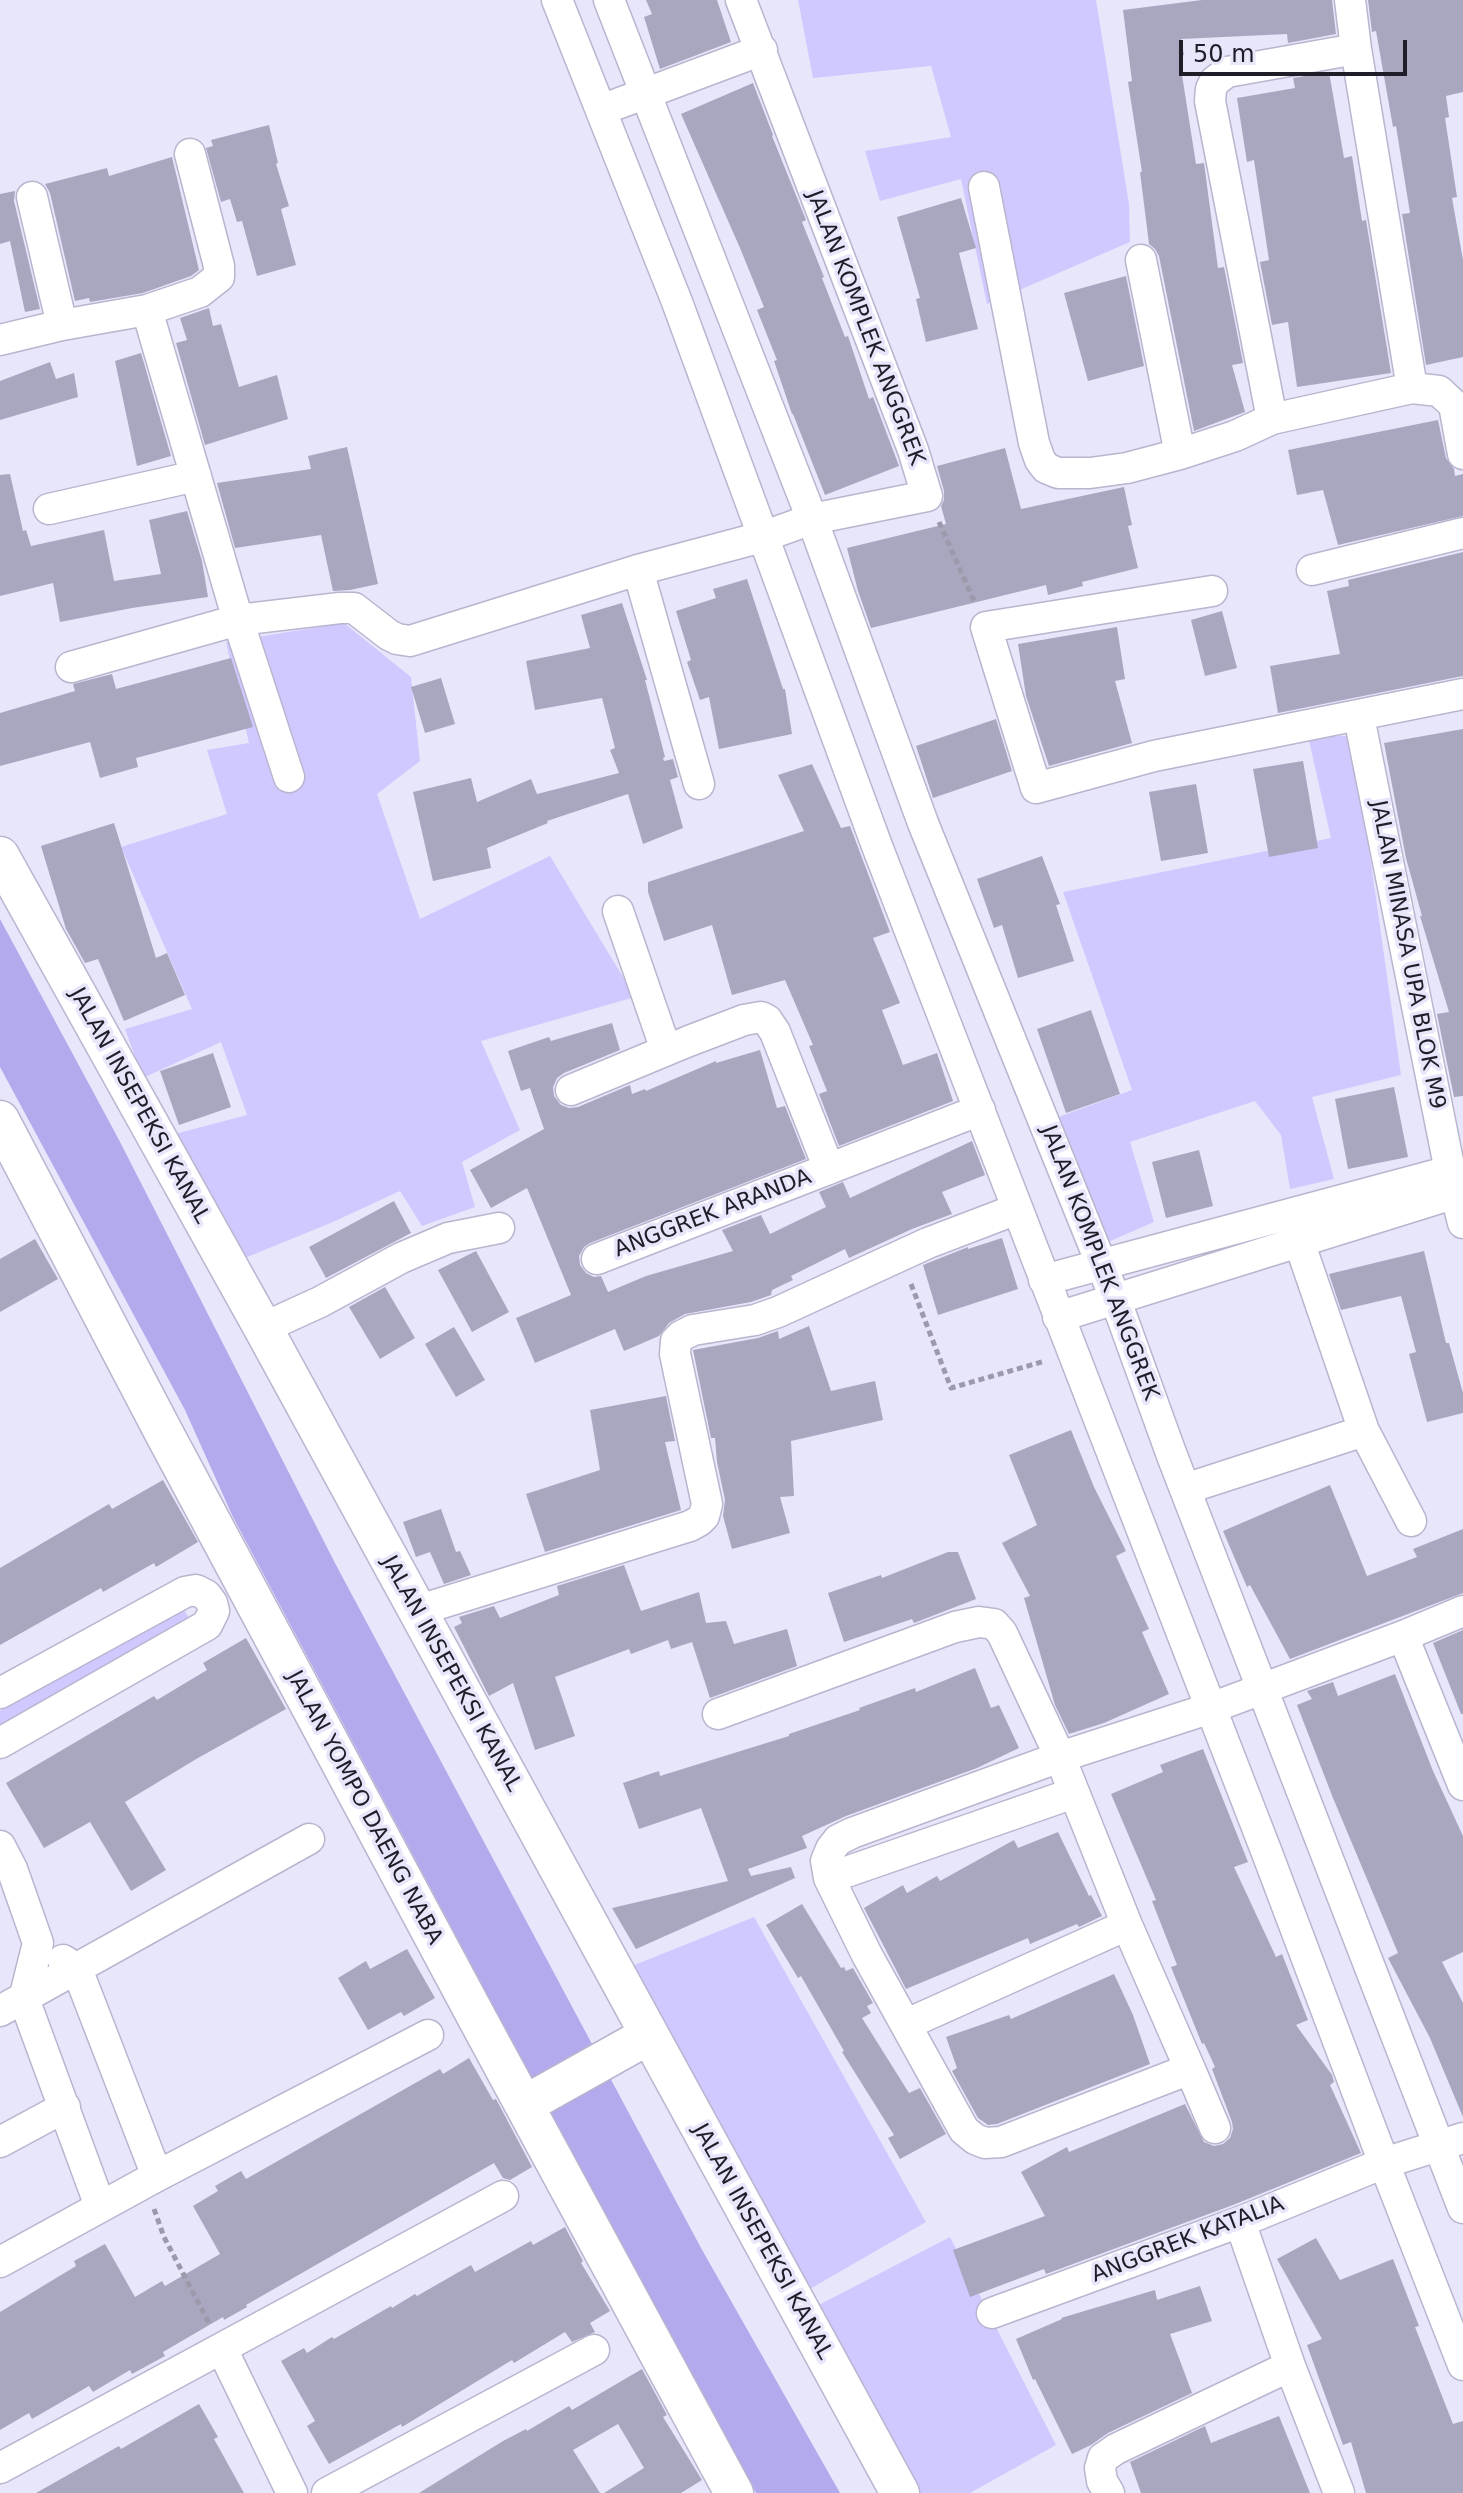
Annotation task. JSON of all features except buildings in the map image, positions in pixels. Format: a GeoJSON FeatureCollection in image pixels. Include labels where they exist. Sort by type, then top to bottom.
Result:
{"type":"FeatureCollection","features":[{"type":"Feature","properties":{"kind":"street"},"geometry":{"type":"LineString","coordinates":[[557,0],[677,302],[877,846],[1463,2365]]}},
{"type":"Feature","properties":{"kind":"street","name":"JALAN KOMPLEK ANGGREK"},"geometry":{"type":"LineString","coordinates":[[609,0],[812,519],[923,823],[1115,1298],[1185,1489],[1385,2008],[1451,2142],[1463,2208]]}},
{"type":"Feature","properties":{"kind":"street","name":"JALAN KOMPLEK ANGGREK"},"geometry":{"type":"LineString","coordinates":[[71,667],[238,620],[340,608],[354,608],[389,635],[410,641],[638,570],[762,537],[812,519],[927,496],[913,450],[741,0]]}},
{"type":"Feature","properties":{"kind":"street"},"geometry":{"type":"LineString","coordinates":[[1350,0],[1412,388]]}},
{"type":"Feature","properties":{"kind":"street"},"geometry":{"type":"LineString","coordinates":[[1272,419],[1210,101],[1211,89],[1215,81],[1227,72],[1356,49]]}},
{"type":"Feature","properties":{"kind":"street"},"geometry":{"type":"LineString","coordinates":[[601,110],[762,50]]}},
{"type":"Feature","properties":{"kind":"street"},"geometry":{"type":"LineString","coordinates":[[0,340],[147,310],[200,292],[219,277],[219,266],[190,154]]}},
{"type":"Feature","properties":{"kind":"street"},"geometry":{"type":"LineString","coordinates":[[984,187],[1034,443],[1046,468],[1058,473],[1090,473],[1127,468],[1235,436],[1272,419],[1412,388],[1439,391],[1454,405],[1463,454]]}},
{"type":"Feature","properties":{"kind":"street"},"geometry":{"type":"LineString","coordinates":[[32,197],[62,325]]}},
{"type":"Feature","properties":{"kind":"street"},"geometry":{"type":"LineString","coordinates":[[1141,260],[1180,454]]}},
{"type":"Feature","properties":{"kind":"street"},"geometry":{"type":"LineString","coordinates":[[147,310],[238,620],[289,777]]}},
{"type":"Feature","properties":{"kind":"street"},"geometry":{"type":"LineString","coordinates":[[49,509],[196,476]]}},
{"type":"Feature","properties":{"kind":"street"},"geometry":{"type":"LineString","coordinates":[[1312,570],[1463,533]]}},
{"type":"Feature","properties":{"kind":"street"},"geometry":{"type":"LineString","coordinates":[[638,570],[699,784]]}},
{"type":"Feature","properties":{"kind":"street"},"geometry":{"type":"LineString","coordinates":[[1212,591],[986,627],[1036,788],[1154,756],[1463,694]]}},
{"type":"Feature","properties":{"kind":"street","name":"JALAN MINASA UPA BLOK M9"},"geometry":{"type":"LineString","coordinates":[[1359,717],[1458,1180],[1463,1223]]}},
{"type":"Feature","properties":{"kind":"street","name":"JALAN INSEPEKSI KANAL"},"geometry":{"type":"LineString","coordinates":[[0,856],[263,1328],[900,2493]]}},
{"type":"Feature","properties":{"kind":"street"},"geometry":{"type":"LineString","coordinates":[[618,911],[666,1050]]}},
{"type":"Feature","properties":{"kind":"street","name":"ANGGREK ARANDA"},"geometry":{"type":"LineString","coordinates":[[571,1090],[744,1020],[761,1017],[775,1032],[829,1169]]}},
{"type":"Feature","properties":{"kind":"street","name":"ANGGREK ARANDA"},"geometry":{"type":"LineString","coordinates":[[597,1259],[980,1110]]}},
{"type":"Feature","properties":{"kind":"street","name":"JALAN YOMPO DAENG NABA"},"geometry":{"type":"LineString","coordinates":[[0,1120],[171,1447],[734,2493]]}},
{"type":"Feature","properties":{"kind":"street"},"geometry":{"type":"LineString","coordinates":[[1058,1317],[1294,1228],[1458,1180]]}},
{"type":"Feature","properties":{"kind":"street"},"geometry":{"type":"LineString","coordinates":[[416,1611],[699,1521],[707,1504],[675,1354],[676,1341],[681,1336],[693,1330],[755,1320],[778,1312],[928,1243],[1017,1209]]}},
{"type":"Feature","properties":{"kind":"street"},"geometry":{"type":"LineString","coordinates":[[263,1328],[320,1302],[401,1258],[448,1238],[499,1228]]}},
{"type":"Feature","properties":{"kind":"street"},"geometry":{"type":"LineString","coordinates":[[1044,1280],[1102,1265],[1294,1228]]}},
{"type":"Feature","properties":{"kind":"street"},"geometry":{"type":"LineString","coordinates":[[1294,1228],[1364,1431],[1411,1521]]}},
{"type":"Feature","properties":{"kind":"street"},"geometry":{"type":"LineString","coordinates":[[1185,1489],[1364,1431]]}},
{"type":"Feature","properties":{"kind":"street"},"geometry":{"type":"LineString","coordinates":[[0,1693],[185,1592],[196,1590],[206,1595],[212,1603],[214,1611],[207,1625],[0,1743]]}},
{"type":"Feature","properties":{"kind":"street"},"geometry":{"type":"LineString","coordinates":[[1190,2069],[1001,2142],[985,2143],[964,2130],[867,1955],[829,1878],[826,1861],[831,1849],[838,1840],[852,1833],[1060,1757],[1211,1708],[1463,1611]]}},
{"type":"Feature","properties":{"kind":"street"},"geometry":{"type":"LineString","coordinates":[[718,1714],[955,1627],[979,1622],[994,1624],[1002,1633],[1060,1757],[1127,1925],[1215,2128]]}},
{"type":"Feature","properties":{"kind":"street"},"geometry":{"type":"LineString","coordinates":[[1403,1636],[1463,1785]]}},
{"type":"Feature","properties":{"kind":"street"},"geometry":{"type":"LineString","coordinates":[[829,1878],[1074,1793]]}},
{"type":"Feature","properties":{"kind":"street"},"geometry":{"type":"LineString","coordinates":[[12,2005],[309,1839]]}},
{"type":"Feature","properties":{"kind":"street"},"geometry":{"type":"LineString","coordinates":[[4,1863],[38,1943],[77,1969],[151,2179]]}},
{"type":"Feature","properties":{"kind":"street"},"geometry":{"type":"LineString","coordinates":[[907,2024],[1127,1925]]}},
{"type":"Feature","properties":{"kind":"street"},"geometry":{"type":"LineString","coordinates":[[12,2005],[38,1943]]}},
{"type":"Feature","properties":{"kind":"street"},"geometry":{"type":"LineString","coordinates":[[12,2005],[65,2107],[100,2206]]}},
{"type":"Feature","properties":{"kind":"street"},"geometry":{"type":"LineString","coordinates":[[0,2262],[100,2206],[428,2035]]}},
{"type":"Feature","properties":{"kind":"street"},"geometry":{"type":"LineString","coordinates":[[524,2105],[649,2035]]}},
{"type":"Feature","properties":{"kind":"street"},"geometry":{"type":"LineString","coordinates":[[0,2142],[65,2107]]}},
{"type":"Feature","properties":{"kind":"street","name":"ANGGREK KATALIA"},"geometry":{"type":"LineString","coordinates":[[992,2313],[1240,2222],[1384,2163],[1451,2142]]}},
{"type":"Feature","properties":{"kind":"street"},"geometry":{"type":"LineString","coordinates":[[0,2468],[503,2196]]}},
{"type":"Feature","properties":{"kind":"street"},"geometry":{"type":"LineString","coordinates":[[1240,2222],[1290,2366],[1339,2493]]}},
{"type":"Feature","properties":{"kind":"street"},"geometry":{"type":"LineString","coordinates":[[222,2349],[292,2493]]}},
{"type":"Feature","properties":{"kind":"street"},"geometry":{"type":"LineString","coordinates":[[327,2493],[594,2350]]}},
{"type":"Feature","properties":{"kind":"street"},"geometry":{"type":"LineString","coordinates":[[1109,2493],[1102,2481],[1100,2468],[1103,2458],[1290,2366]]}},
{"type":"Feature","properties":{"kind":"path"},"geometry":{"type":"LineString","coordinates":[[927,496],[986,627]]}},
{"type":"Feature","properties":{"kind":"path"},"geometry":{"type":"LineString","coordinates":[[901,1255],[951,1388],[1073,1352]]}},
{"type":"Feature","properties":{"kind":"path"},"geometry":{"type":"LineString","coordinates":[[151,2179],[164,2237],[222,2349]]}},
{"type":"Feature","properties":{"kind":"shaded area"},"geometry":{"type":"Polygon","coordinates":[[[798,0],[1096,0],[1129,204],[1130,242],[987,304],[961,179],[880,201],[865,151],[951,137],[931,66],[813,78],[798,0]]]}},
{"type":"Feature","properties":{"kind":"shaded area"},"geometry":{"type":"Polygon","coordinates":[[[344,623],[411,677],[420,761],[377,794],[420,919],[550,856],[635,997],[481,1041],[520,1130],[462,1162],[475,1207],[422,1226],[400,1191],[235,1262],[171,1135],[247,1115],[221,1042],[143,1078],[125,1029],[192,1009],[121,847],[227,814],[207,750],[249,743],[226,642],[344,623]]]}},
{"type":"Feature","properties":{"kind":"shaded area"},"geometry":{"type":"Polygon","coordinates":[[[1308,736],[1353,736],[1401,1075],[1312,1097],[1334,1179],[1290,1189],[1281,1135],[1255,1101],[1130,1142],[1154,1222],[1108,1242],[1053,1119],[1132,1090],[1063,892],[1331,838],[1308,736]]]}},
{"type":"Feature","properties":{"kind":"shaded area"},"geometry":{"type":"Polygon","coordinates":[[[0,919],[118,1138],[336,1565],[701,2248],[840,2493],[756,2493],[537,2088],[233,1517],[185,1410],[0,1067],[0,919]]]}},
{"type":"Feature","properties":{"kind":"shaded area"},"geometry":{"type":"Polygon","coordinates":[[[181,1604],[189,1618],[0,1730],[0,1711],[181,1604]]]}},
{"type":"Feature","properties":{"kind":"shaded area"},"geometry":{"type":"Polygon","coordinates":[[[754,1917],[926,2222],[803,2293],[632,1966],[754,1917]]]}},
{"type":"Feature","properties":{"kind":"shaded area"},"geometry":{"type":"Polygon","coordinates":[[[950,2237],[1056,2445],[970,2493],[915,2493],[811,2309],[950,2237]]]}}]}
